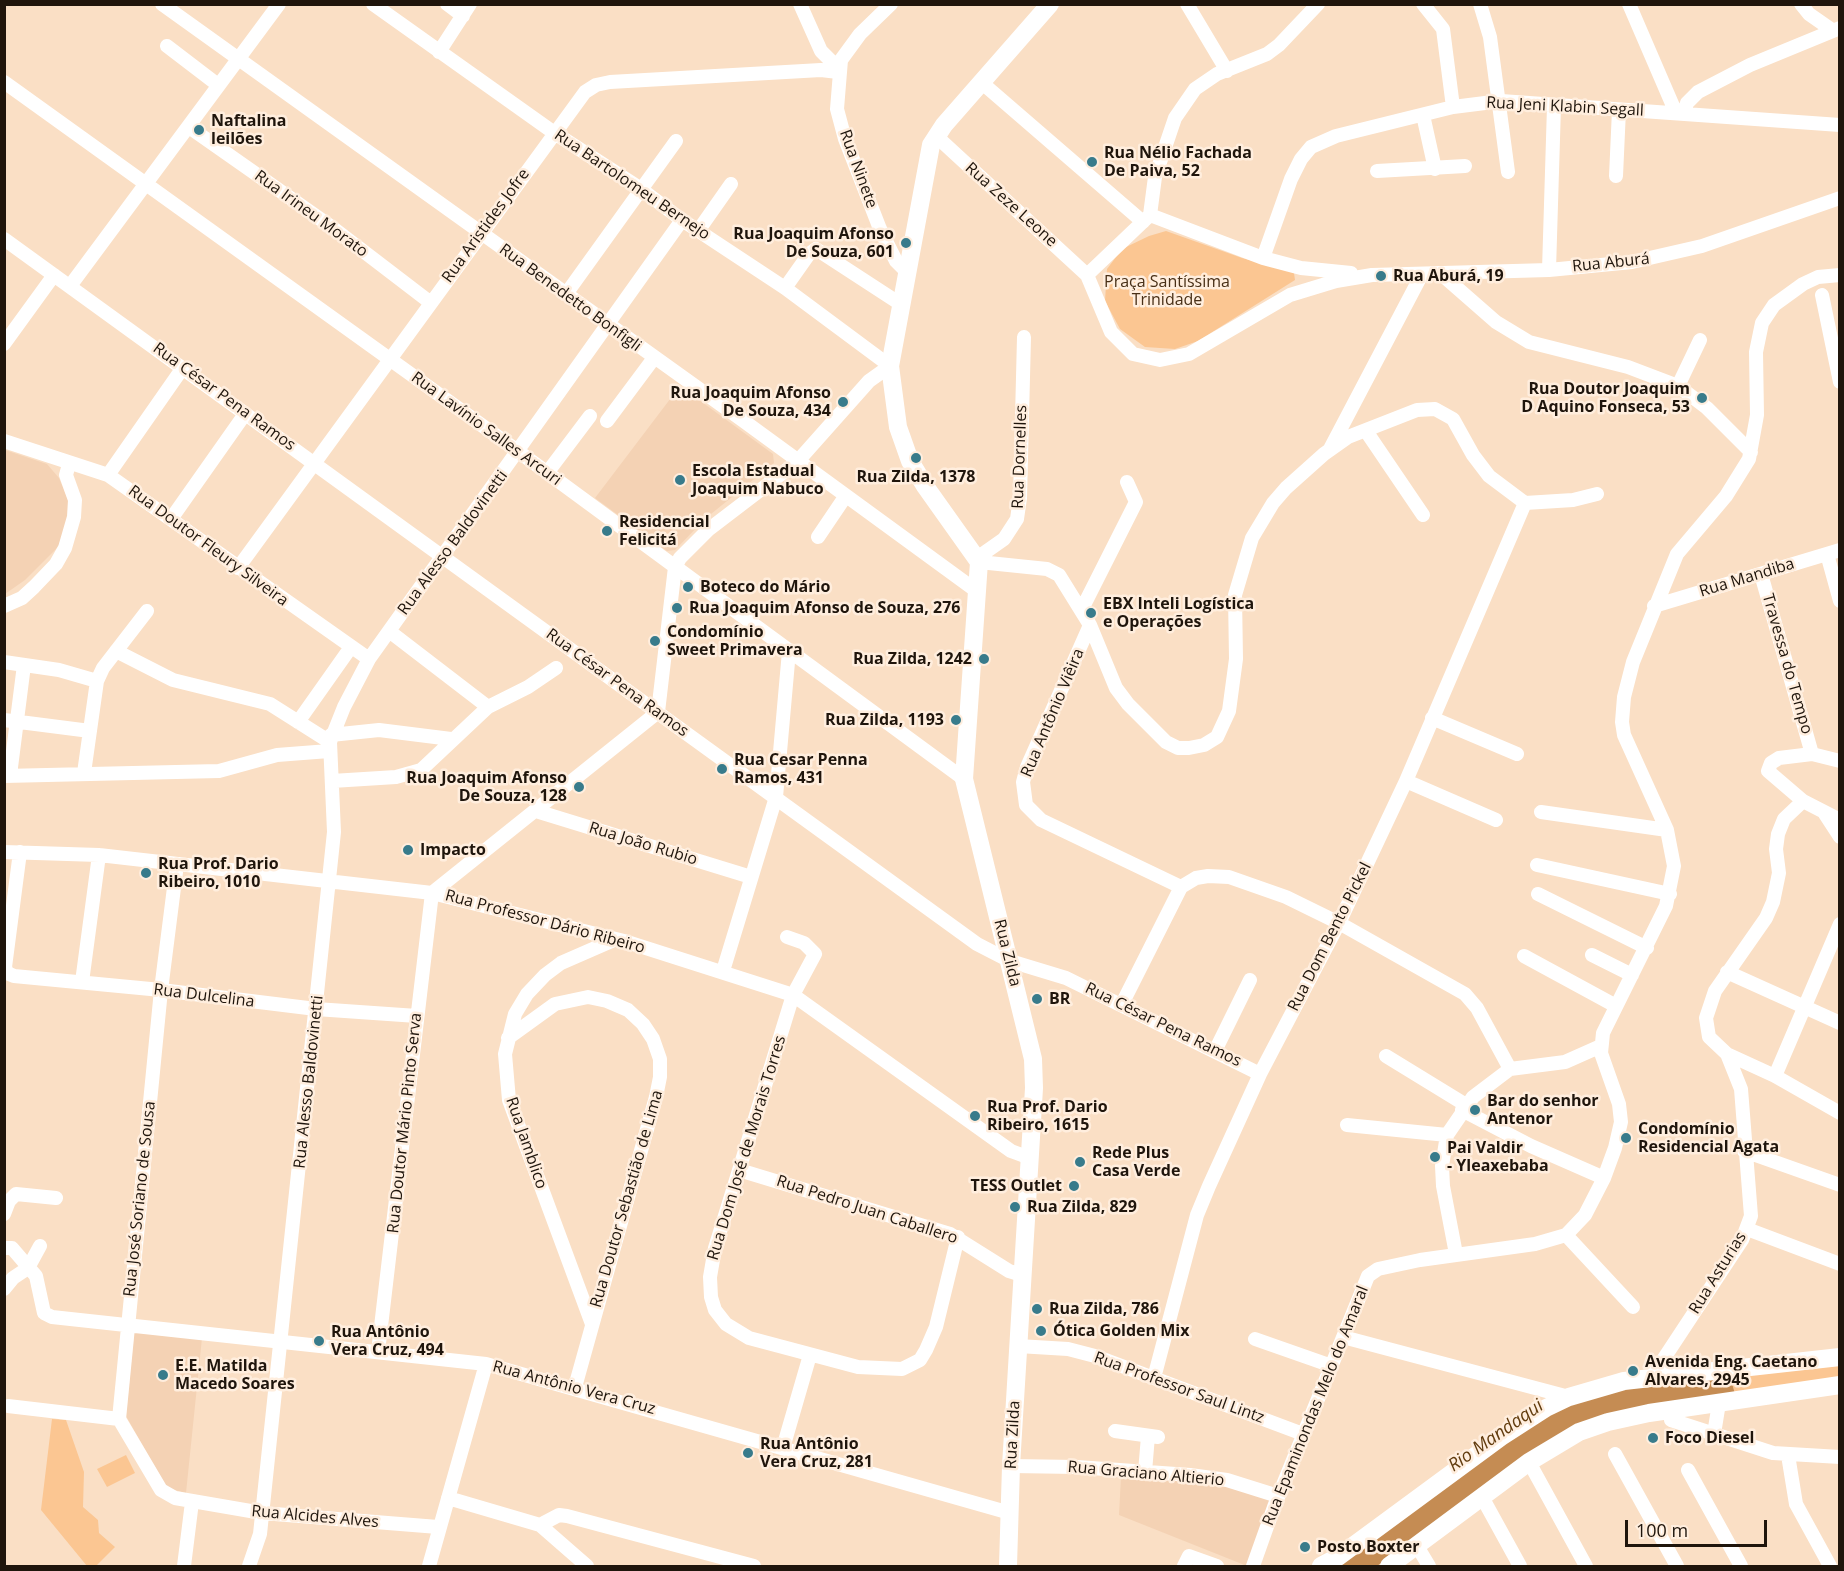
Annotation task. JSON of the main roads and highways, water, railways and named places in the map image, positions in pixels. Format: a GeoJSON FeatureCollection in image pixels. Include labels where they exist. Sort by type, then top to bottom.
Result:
{"type":"FeatureCollection","features":[{"type":"Feature","properties":{"kind":"main road","name":"Rua Zilda"},"geometry":{"type":"LineString","coordinates":[[1008,1566],[1011,1466],[1030,1158],[1033,1059],[964,779],[978,592],[978,560],[925,486],[906,453],[898,427],[890,366],[928,155],[936,136],[1050,4]]}},
{"type":"Feature","properties":{"kind":"main road"},"geometry":{"type":"LineString","coordinates":[[1321,1566],[1338,1557],[1501,1437],[1546,1408],[1569,1397],[1600,1386],[1651,1378],[1839,1357]]}},
{"type":"Feature","properties":{"kind":"main road"},"geometry":{"type":"LineString","coordinates":[[1389,1566],[1529,1462],[1579,1432],[1608,1422],[1839,1385]]}},
{"type":"Feature","properties":{"kind":"place","name":"Naftalina leilões"},"geometry":{"type":"Point","coordinates":[199,130]}},
{"type":"Feature","properties":{"kind":"place","name":"Rua Nélio Fachada De Paiva, 52"},"geometry":{"type":"Point","coordinates":[1092,162]}},
{"type":"Feature","properties":{"kind":"place","name":"Rua Joaquim Afonso De Souza, 601"},"geometry":{"type":"Point","coordinates":[906,243]}},
{"type":"Feature","properties":{"kind":"place","name":"Rua Aburá, 19"},"geometry":{"type":"Point","coordinates":[1381,276]}},
{"type":"Feature","properties":{"kind":"place","name":"Rua Doutor Joaquim D Aquino Fonseca, 53"},"geometry":{"type":"Point","coordinates":[1702,398]}},
{"type":"Feature","properties":{"kind":"place","name":"Rua Joaquim Afonso De Souza, 434"},"geometry":{"type":"Point","coordinates":[843,402]}},
{"type":"Feature","properties":{"kind":"place","name":"Rua Zilda, 1378"},"geometry":{"type":"Point","coordinates":[916,458]}},
{"type":"Feature","properties":{"kind":"place","name":"Escola Estadual Joaquim Nabuco"},"geometry":{"type":"Point","coordinates":[680,480]}},
{"type":"Feature","properties":{"kind":"place","name":"Residencial Felicitá"},"geometry":{"type":"Point","coordinates":[607,531]}},
{"type":"Feature","properties":{"kind":"place","name":"Boteco do Mário"},"geometry":{"type":"Point","coordinates":[688,587]}},
{"type":"Feature","properties":{"kind":"place","name":"Rua Joaquim Afonso de Souza, 276"},"geometry":{"type":"Point","coordinates":[677,608]}},
{"type":"Feature","properties":{"kind":"place","name":"EBX Inteli Logística e Operações"},"geometry":{"type":"Point","coordinates":[1091,613]}},
{"type":"Feature","properties":{"kind":"place","name":"Condomínio Sweet Primavera"},"geometry":{"type":"Point","coordinates":[655,641]}},
{"type":"Feature","properties":{"kind":"place","name":"Rua Zilda, 1242"},"geometry":{"type":"Point","coordinates":[984,659]}},
{"type":"Feature","properties":{"kind":"place","name":"Rua Zilda, 1193"},"geometry":{"type":"Point","coordinates":[956,720]}},
{"type":"Feature","properties":{"kind":"place","name":"Rua Cesar Penna Ramos, 431"},"geometry":{"type":"Point","coordinates":[722,769]}},
{"type":"Feature","properties":{"kind":"place","name":"Rua Joaquim Afonso De Souza, 128"},"geometry":{"type":"Point","coordinates":[579,787]}},
{"type":"Feature","properties":{"kind":"place","name":"Impacto"},"geometry":{"type":"Point","coordinates":[408,850]}},
{"type":"Feature","properties":{"kind":"place","name":"Rua Prof. Dario Ribeiro, 1010"},"geometry":{"type":"Point","coordinates":[146,873]}},
{"type":"Feature","properties":{"kind":"place","name":"BR"},"geometry":{"type":"Point","coordinates":[1037,999]}},
{"type":"Feature","properties":{"kind":"place","name":"Bar do senhor Antenor"},"geometry":{"type":"Point","coordinates":[1475,1110]}},
{"type":"Feature","properties":{"kind":"place","name":"Rua Prof. Dario Ribeiro, 1615"},"geometry":{"type":"Point","coordinates":[975,1116]}},
{"type":"Feature","properties":{"kind":"place","name":"Condomínio Residencial Agata"},"geometry":{"type":"Point","coordinates":[1626,1138]}},
{"type":"Feature","properties":{"kind":"place","name":"Pai Valdir - Yleaxebaba"},"geometry":{"type":"Point","coordinates":[1435,1157]}},
{"type":"Feature","properties":{"kind":"place","name":"Rede Plus Casa Verde"},"geometry":{"type":"Point","coordinates":[1080,1162]}},
{"type":"Feature","properties":{"kind":"place","name":"TESS Outlet"},"geometry":{"type":"Point","coordinates":[1074,1186]}},
{"type":"Feature","properties":{"kind":"place","name":"Rua Zilda, 829"},"geometry":{"type":"Point","coordinates":[1015,1207]}},
{"type":"Feature","properties":{"kind":"place","name":"Rua Zilda, 786"},"geometry":{"type":"Point","coordinates":[1037,1309]}},
{"type":"Feature","properties":{"kind":"place","name":"Ótica Golden Mix"},"geometry":{"type":"Point","coordinates":[1041,1331]}},
{"type":"Feature","properties":{"kind":"place","name":"Rua Antônio Vera Cruz, 494"},"geometry":{"type":"Point","coordinates":[319,1341]}},
{"type":"Feature","properties":{"kind":"place","name":"Avenida Eng. Caetano Alvares, 2945"},"geometry":{"type":"Point","coordinates":[1633,1371]}},
{"type":"Feature","properties":{"kind":"place","name":"E.E. Matilda Macedo Soares"},"geometry":{"type":"Point","coordinates":[163,1375]}},
{"type":"Feature","properties":{"kind":"place","name":"Foco Diesel"},"geometry":{"type":"Point","coordinates":[1653,1438]}},
{"type":"Feature","properties":{"kind":"place","name":"Rua Antônio Vera Cruz, 281"},"geometry":{"type":"Point","coordinates":[748,1453]}},
{"type":"Feature","properties":{"kind":"place","name":"Posto Boxter"},"geometry":{"type":"Point","coordinates":[1305,1547]}},
{"type":"Feature","properties":{"kind":"park label","name":"Praça Santíssima Trinidade"},"geometry":{"type":"Point","coordinates":[1167,291]}},
{"type":"Feature","properties":{"kind":"water label","name":"Rio Mandaqui"},"geometry":{"type":"Point","coordinates":[1496,1436]}}]}
